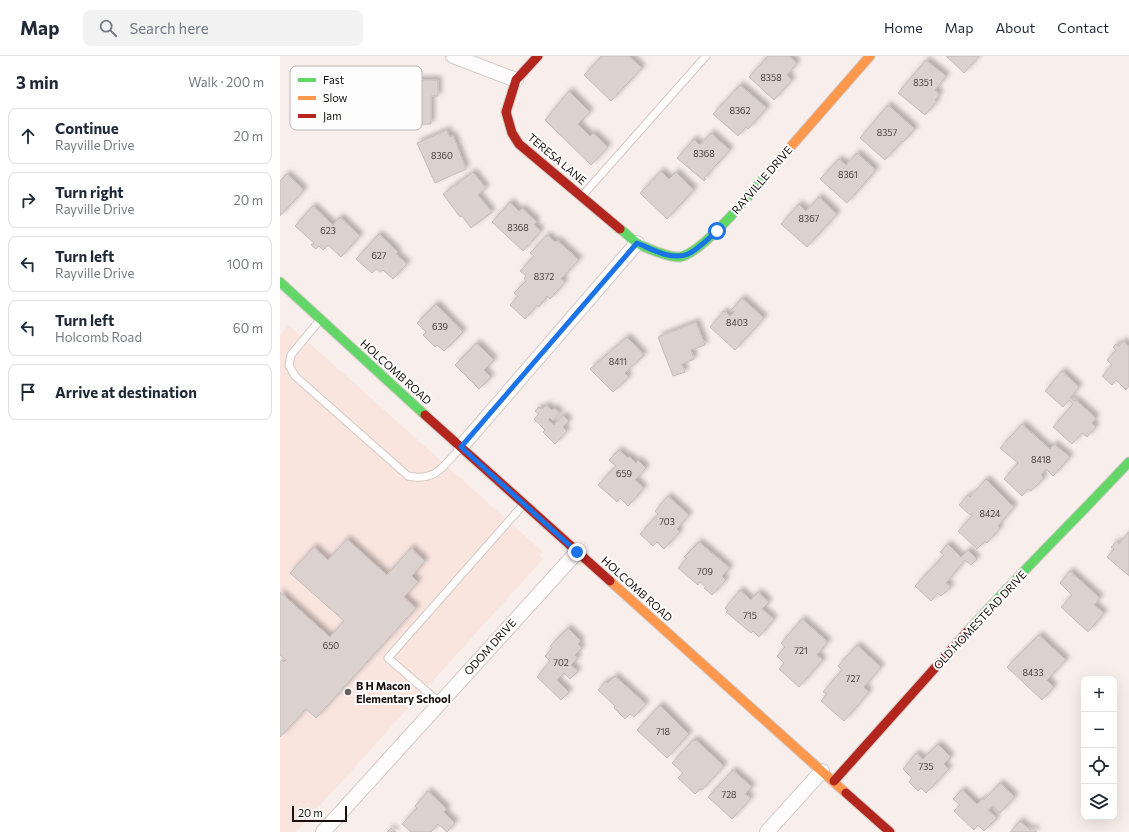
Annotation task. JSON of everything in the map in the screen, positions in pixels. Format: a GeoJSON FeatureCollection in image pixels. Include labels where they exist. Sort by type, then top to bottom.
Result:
{"type":"FeatureCollection","features":[{"type":"Feature","properties":{"kind":"street"},"geometry":{"type":"LineString","coordinates":[[453,56],[516,80]]}},
{"type":"Feature","properties":{"kind":"street","name":"TERESA LANE"},"geometry":{"type":"LineString","coordinates":[[538,56],[516,80],[506,112],[512,133],[518,144],[637,243]]}},
{"type":"Feature","properties":{"kind":"street","name":"RAYVILLE DRIVE"},"geometry":{"type":"LineString","coordinates":[[637,243],[664,254],[678,257],[688,254],[717,231],[870,56]]}},
{"type":"Feature","properties":{"kind":"street"},"geometry":{"type":"LineString","coordinates":[[461,447],[637,243]]}},
{"type":"Feature","properties":{"kind":"street","name":"HOLCOMB ROAD"},"geometry":{"type":"LineString","coordinates":[[280,282],[577,552],[890,832]]}},
{"type":"Feature","properties":{"kind":"street","name":"OLD HOMESTEAD DRIVE"},"geometry":{"type":"LineString","coordinates":[[834,781],[1000,595],[1089,505],[1129,462]]}},
{"type":"Feature","properties":{"kind":"street","name":"ODOM DRIVE"},"geometry":{"type":"LineString","coordinates":[[323,832],[577,552]]}},
{"type":"Feature","properties":{"kind":"street"},"geometry":{"type":"LineString","coordinates":[[767,832],[822,771]]}},
{"type":"Feature","properties":{"kind":"lane"},"geometry":{"type":"LineString","coordinates":[[582,196],[706,56]]}},
{"type":"Feature","properties":{"kind":"lane"},"geometry":{"type":"LineString","coordinates":[[321,319],[292,355],[289,365],[295,376],[408,476],[417,478],[435,474],[461,447]]}},
{"type":"Feature","properties":{"kind":"lane"},"geometry":{"type":"LineString","coordinates":[[440,703],[388,658],[525,504]]}},
{"type":"Feature","properties":{"kind":"shaded area","name":"B H Macon Elementary School"},"geometry":{"type":"Polygon","coordinates":[[[289,325],[543,552],[540,555],[543,559],[296,832],[280,832],[280,334],[289,325]]]}},
{"type":"Feature","properties":{"kind":"building"},"geometry":{"type":"Polygon","coordinates":[[[602,56],[629,56],[642,68],[611,101],[584,75],[602,56]]]}},
{"type":"Feature","properties":{"kind":"building"},"geometry":{"type":"Polygon","coordinates":[[[768,56],[789,56],[797,63],[787,75],[792,80],[774,100],[749,77],[768,56]]]}},
{"type":"Feature","properties":{"kind":"building"},"geometry":{"type":"Polygon","coordinates":[[[946,56],[979,56],[964,73],[946,56]]]}},
{"type":"Feature","properties":{"kind":"building"},"geometry":{"type":"Polygon","coordinates":[[[926,60],[946,76],[935,90],[940,94],[935,100],[937,101],[925,115],[898,93],[926,60]]]}},
{"type":"Feature","properties":{"kind":"building"},"geometry":{"type":"Polygon","coordinates":[[[422,80],[438,80],[438,96],[431,96],[431,124],[422,124],[422,80]]]}},
{"type":"Feature","properties":{"kind":"building"},"geometry":{"type":"Polygon","coordinates":[[[740,85],[767,108],[748,129],[746,127],[738,136],[713,114],[740,85]]]}},
{"type":"Feature","properties":{"kind":"building"},"geometry":{"type":"Polygon","coordinates":[[[569,91],[590,112],[578,124],[590,136],[593,133],[608,147],[591,165],[545,120],[569,91]]]}},
{"type":"Feature","properties":{"kind":"building"},"geometry":{"type":"Polygon","coordinates":[[[888,105],[915,129],[885,160],[860,138],[888,105]]]}},
{"type":"Feature","properties":{"kind":"building"},"geometry":{"type":"Polygon","coordinates":[[[447,130],[450,137],[453,135],[466,169],[435,183],[417,143],[447,130]]]}},
{"type":"Feature","properties":{"kind":"building"},"geometry":{"type":"Polygon","coordinates":[[[711,133],[730,150],[704,178],[706,179],[704,181],[677,158],[694,139],[700,145],[711,133]]]}},
{"type":"Feature","properties":{"kind":"building"},"geometry":{"type":"Polygon","coordinates":[[[857,153],[876,170],[847,203],[820,179],[839,159],[846,165],[857,153]]]}},
{"type":"Feature","properties":{"kind":"building"},"geometry":{"type":"Polygon","coordinates":[[[661,171],[669,179],[676,172],[694,190],[667,219],[640,193],[661,171]]]}},
{"type":"Feature","properties":{"kind":"building"},"geometry":{"type":"Polygon","coordinates":[[[473,172],[486,188],[478,195],[492,212],[471,228],[462,216],[460,217],[443,194],[473,172]]]}},
{"type":"Feature","properties":{"kind":"building"},"geometry":{"type":"Polygon","coordinates":[[[287,174],[304,190],[280,216],[280,181],[287,174]]]}},
{"type":"Feature","properties":{"kind":"building"},"geometry":{"type":"Polygon","coordinates":[[[819,197],[837,214],[807,247],[781,224],[799,204],[806,211],[819,197]]]}},
{"type":"Feature","properties":{"kind":"building"},"geometry":{"type":"Polygon","coordinates":[[[510,202],[519,211],[522,208],[537,222],[534,225],[541,231],[523,251],[492,222],[510,202]]]}},
{"type":"Feature","properties":{"kind":"building"},"geometry":{"type":"Polygon","coordinates":[[[313,206],[333,225],[340,217],[360,236],[341,257],[328,245],[323,250],[319,246],[316,249],[311,245],[314,243],[295,226],[313,206]]]}},
{"type":"Feature","properties":{"kind":"building"},"geometry":{"type":"Polygon","coordinates":[[[379,234],[398,252],[396,254],[407,264],[393,279],[383,270],[380,272],[376,269],[372,273],[356,259],[379,234]]]}},
{"type":"Feature","properties":{"kind":"building"},"geometry":{"type":"Polygon","coordinates":[[[547,235],[555,242],[557,240],[579,260],[561,279],[565,282],[550,299],[547,296],[539,307],[537,305],[525,319],[510,305],[518,296],[514,293],[526,281],[524,278],[526,276],[520,271],[534,256],[530,253],[547,235]]]}},
{"type":"Feature","properties":{"kind":"building"},"geometry":{"type":"Polygon","coordinates":[[[742,298],[764,318],[735,350],[710,327],[724,311],[730,316],[734,312],[731,310],[742,298]]]}},
{"type":"Feature","properties":{"kind":"building"},"geometry":{"type":"Polygon","coordinates":[[[436,304],[463,332],[444,351],[437,345],[435,347],[423,335],[426,332],[417,323],[436,304]]]}},
{"type":"Feature","properties":{"kind":"building"},"geometry":{"type":"Polygon","coordinates":[[[696,322],[705,345],[691,350],[694,359],[682,364],[685,372],[673,376],[658,337],[696,322]]]}},
{"type":"Feature","properties":{"kind":"building"},"geometry":{"type":"Polygon","coordinates":[[[627,337],[644,355],[625,373],[629,377],[613,392],[590,369],[627,337]]]}},
{"type":"Feature","properties":{"kind":"building"},"geometry":{"type":"Polygon","coordinates":[[[1123,341],[1129,346],[1129,386],[1126,390],[1116,380],[1112,385],[1102,376],[1112,365],[1107,360],[1116,350],[1113,347],[1116,344],[1119,346],[1123,341]]]}},
{"type":"Feature","properties":{"kind":"building"},"geometry":{"type":"Polygon","coordinates":[[[477,343],[494,360],[484,370],[491,377],[479,389],[455,365],[477,343]]]}},
{"type":"Feature","properties":{"kind":"building"},"geometry":{"type":"Polygon","coordinates":[[[1062,371],[1079,387],[1070,398],[1075,401],[1076,400],[1096,418],[1092,423],[1096,427],[1087,437],[1082,433],[1072,444],[1053,427],[1073,404],[1069,400],[1063,407],[1045,391],[1062,371]]]}},
{"type":"Feature","properties":{"kind":"building"},"geometry":{"type":"Polygon","coordinates":[[[546,405],[552,410],[554,408],[560,413],[553,421],[550,418],[548,420],[554,425],[563,415],[569,421],[563,427],[567,431],[555,444],[543,432],[545,430],[534,419],[539,414],[535,411],[539,407],[542,409],[546,405]]]}},
{"type":"Feature","properties":{"kind":"building"},"geometry":{"type":"Polygon","coordinates":[[[1022,424],[1050,449],[1054,444],[1070,457],[1053,476],[1046,469],[1041,475],[1044,478],[1031,491],[1028,489],[1022,496],[1004,479],[1018,463],[1000,448],[1022,424]]]}},
{"type":"Feature","properties":{"kind":"building"},"geometry":{"type":"Polygon","coordinates":[[[619,450],[628,458],[629,456],[636,463],[638,460],[646,468],[635,480],[644,488],[628,506],[620,498],[617,502],[598,485],[616,466],[609,460],[619,450]]]}},
{"type":"Feature","properties":{"kind":"building"},"geometry":{"type":"Polygon","coordinates":[[[986,479],[1014,507],[998,526],[1000,528],[987,543],[985,541],[977,549],[958,531],[973,515],[970,515],[959,505],[968,495],[970,497],[986,479]]]}},
{"type":"Feature","properties":{"kind":"building"},"geometry":{"type":"Polygon","coordinates":[[[668,496],[689,515],[677,529],[680,532],[664,549],[657,542],[653,546],[640,534],[658,514],[655,511],[668,496]]]}},
{"type":"Feature","properties":{"kind":"building"},"geometry":{"type":"Polygon","coordinates":[[[1129,532],[1129,576],[1107,557],[1114,549],[1111,547],[1116,542],[1119,544],[1129,532]]]}},
{"type":"Feature","properties":{"kind":"building"},"geometry":{"type":"Polygon","coordinates":[[[347,539],[387,575],[411,548],[425,561],[412,576],[418,582],[404,597],[416,608],[316,718],[306,709],[280,737],[280,662],[282,660],[284,662],[286,660],[280,655],[280,592],[330,637],[344,621],[290,573],[314,547],[328,560],[347,539]]]}},
{"type":"Feature","properties":{"kind":"building"},"geometry":{"type":"Polygon","coordinates":[[[699,542],[730,568],[722,576],[726,580],[712,595],[700,582],[698,585],[678,568],[687,558],[684,557],[699,542]]]}},
{"type":"Feature","properties":{"kind":"building"},"geometry":{"type":"Polygon","coordinates":[[[948,544],[961,557],[968,550],[977,559],[971,565],[965,560],[946,583],[951,587],[941,596],[938,593],[931,601],[915,586],[944,555],[940,552],[948,544]]]}},
{"type":"Feature","properties":{"kind":"building"},"geometry":{"type":"Polygon","coordinates":[[[1070,571],[1100,598],[1094,605],[1104,613],[1088,632],[1061,607],[1072,595],[1060,583],[1070,571]]]}},
{"type":"Feature","properties":{"kind":"building"},"geometry":{"type":"Polygon","coordinates":[[[740,590],[751,600],[758,592],[769,602],[762,609],[774,619],[759,637],[753,631],[751,633],[726,612],[728,611],[725,608],[740,590]]]}},
{"type":"Feature","properties":{"kind":"building"},"geometry":{"type":"Polygon","coordinates":[[[802,619],[828,642],[817,655],[823,660],[799,687],[779,669],[784,663],[777,656],[785,647],[781,643],[802,619]]]}},
{"type":"Feature","properties":{"kind":"building"},"geometry":{"type":"Polygon","coordinates":[[[568,628],[581,641],[578,644],[582,648],[575,655],[578,658],[571,665],[578,671],[570,679],[564,673],[557,680],[569,692],[561,700],[537,677],[550,661],[545,656],[552,648],[550,646],[568,628]]]}},
{"type":"Feature","properties":{"kind":"building"},"geometry":{"type":"Polygon","coordinates":[[[1039,635],[1066,660],[1047,680],[1054,687],[1042,700],[1007,667],[1039,635]]]}},
{"type":"Feature","properties":{"kind":"building"},"geometry":{"type":"Polygon","coordinates":[[[857,645],[881,667],[864,687],[869,692],[844,721],[821,701],[827,694],[823,692],[842,670],[838,666],[857,645]]]}},
{"type":"Feature","properties":{"kind":"building"},"geometry":{"type":"Polygon","coordinates":[[[615,676],[646,704],[634,717],[630,714],[625,719],[614,708],[615,706],[598,690],[606,681],[608,683],[615,676]]]}},
{"type":"Feature","properties":{"kind":"building"},"geometry":{"type":"Polygon","coordinates":[[[660,705],[689,734],[667,758],[637,730],[660,705]]]}},
{"type":"Feature","properties":{"kind":"building"},"geometry":{"type":"Polygon","coordinates":[[[693,740],[696,740],[724,766],[702,790],[700,789],[695,794],[678,778],[683,773],[672,763],[693,740]]]}},
{"type":"Feature","properties":{"kind":"building"},"geometry":{"type":"Polygon","coordinates":[[[938,744],[951,757],[944,764],[949,769],[926,793],[921,788],[918,791],[909,782],[912,778],[903,769],[916,753],[923,759],[938,744]]]}},
{"type":"Feature","properties":{"kind":"building"},"geometry":{"type":"Polygon","coordinates":[[[733,770],[752,787],[745,794],[751,798],[732,819],[708,797],[733,770]]]}},
{"type":"Feature","properties":{"kind":"building"},"geometry":{"type":"Polygon","coordinates":[[[1000,783],[1015,797],[1000,813],[993,806],[988,810],[997,818],[984,831],[978,825],[974,830],[954,811],[960,805],[953,799],[962,790],[977,804],[983,798],[984,800],[1000,783]]]}},
{"type":"Feature","properties":{"kind":"building"},"geometry":{"type":"Polygon","coordinates":[[[428,791],[447,809],[444,812],[455,823],[447,832],[438,824],[431,832],[411,832],[402,824],[417,808],[415,806],[428,791]]]}},
{"type":"Feature","properties":{"kind":"building"},"geometry":{"type":"Polygon","coordinates":[[[1020,821],[1030,830],[1032,828],[1037,832],[1010,832],[1020,821]]]}},
{"type":"Feature","properties":{"kind":"building"},"geometry":{"type":"Polygon","coordinates":[[[391,828],[396,832],[387,832],[391,828]]]}},
{"type":"Feature","properties":{"kind":"traffic: fast"},"geometry":{"type":"LineString","coordinates":[[620,229],[637,243],[665,254],[680,257],[690,253],[716,232],[773,167]]}},
{"type":"Feature","properties":{"kind":"traffic: fast"},"geometry":{"type":"LineString","coordinates":[[280,282],[425,415]]}},
{"type":"Feature","properties":{"kind":"traffic: fast"},"geometry":{"type":"LineString","coordinates":[[968,631],[1129,462]]}},
{"type":"Feature","properties":{"kind":"traffic: slow"},"geometry":{"type":"LineString","coordinates":[[773,167],[870,56]]}},
{"type":"Feature","properties":{"kind":"traffic: slow"},"geometry":{"type":"LineString","coordinates":[[610,581],[846,793]]}},
{"type":"Feature","properties":{"kind":"traffic: jam"},"geometry":{"type":"LineString","coordinates":[[538,56],[516,80],[506,112],[512,133],[519,144],[620,229]]}},
{"type":"Feature","properties":{"kind":"traffic: jam"},"geometry":{"type":"LineString","coordinates":[[425,415],[610,581]]}},
{"type":"Feature","properties":{"kind":"traffic: jam"},"geometry":{"type":"LineString","coordinates":[[834,781],[968,631]]}},
{"type":"Feature","properties":{"kind":"traffic: jam"},"geometry":{"type":"LineString","coordinates":[[846,793],[890,832]]}},
{"type":"Feature","properties":{"kind":"place","name":"B H Macon Elementary School"},"geometry":{"type":"Point","coordinates":[348,692]}},
{"type":"Feature","properties":{"kind":"route"},"geometry":{"type":"LineString","coordinates":[[577,552],[461,447],[637,243],[664,254],[678,257],[688,254],[717,231]]}}]}
